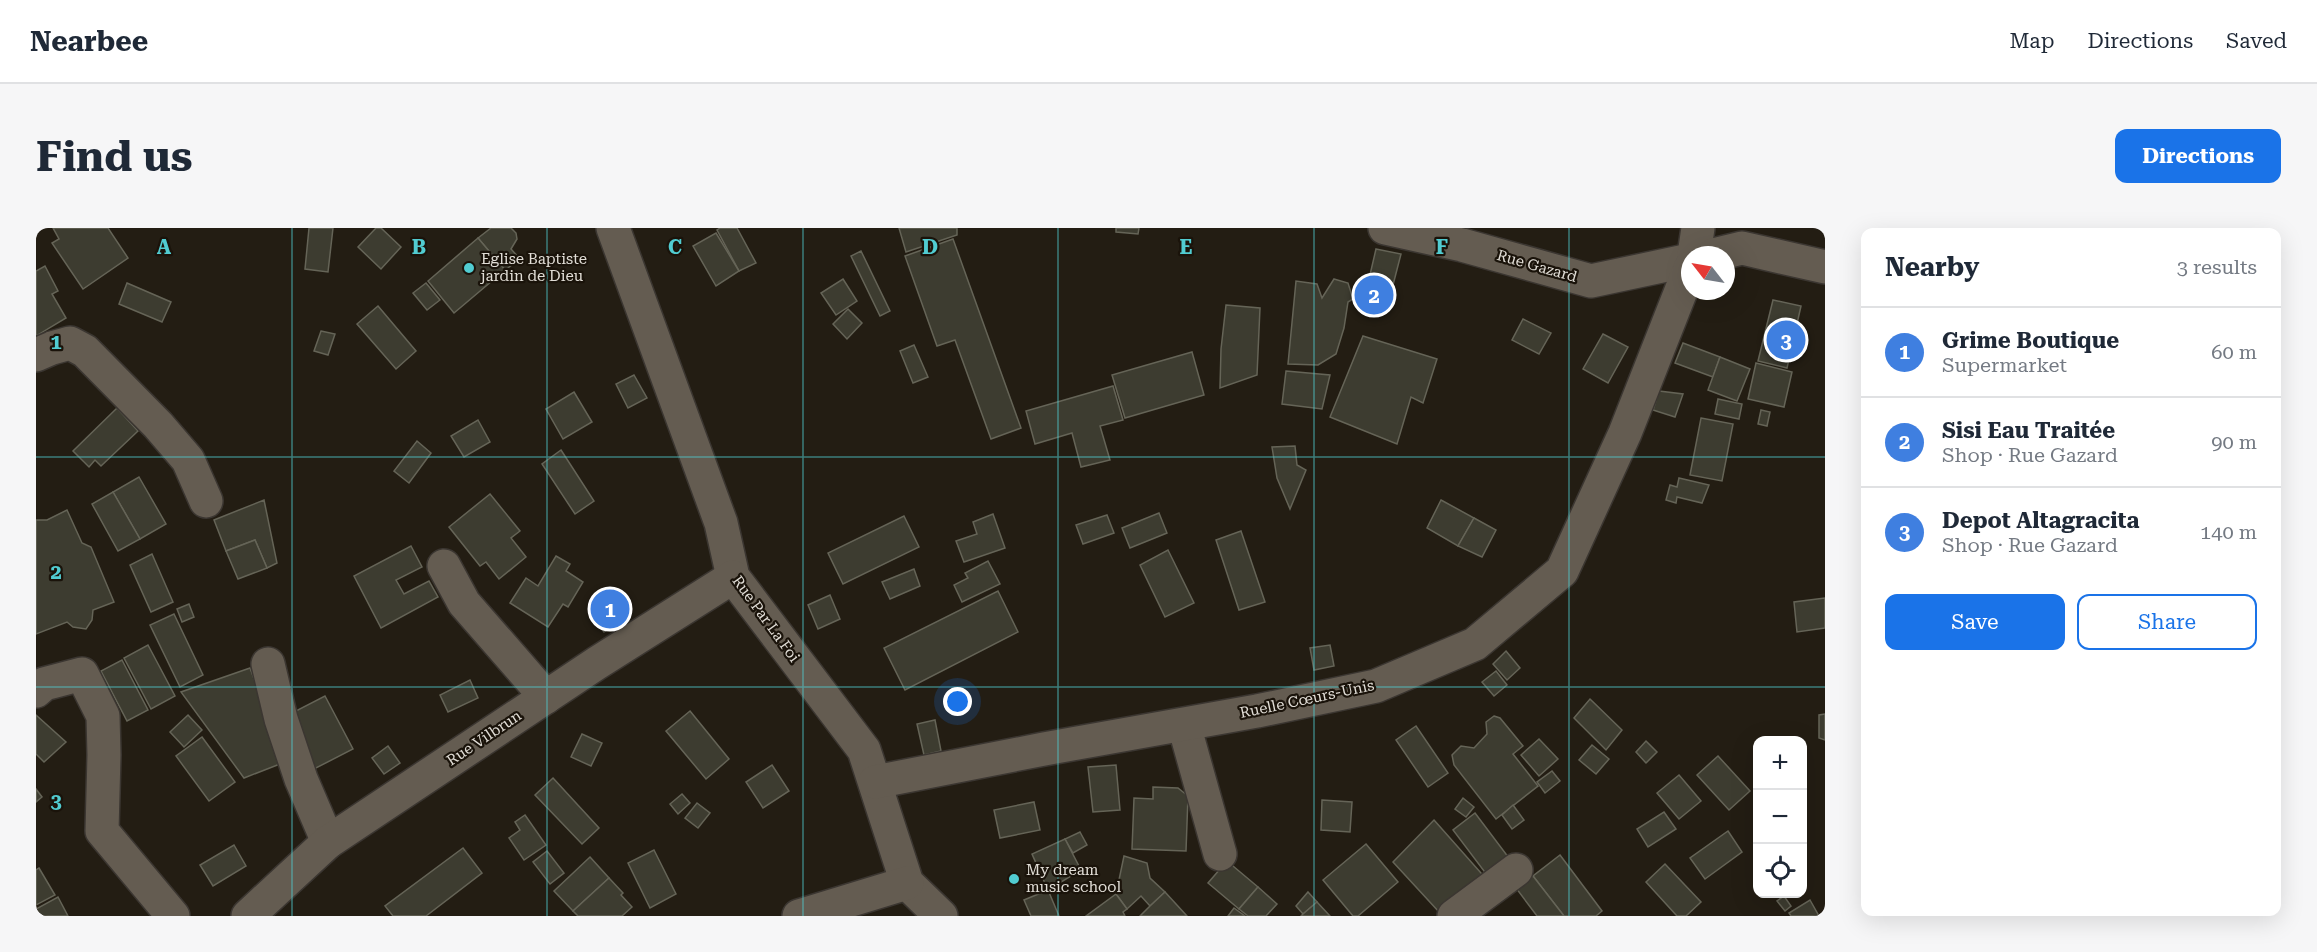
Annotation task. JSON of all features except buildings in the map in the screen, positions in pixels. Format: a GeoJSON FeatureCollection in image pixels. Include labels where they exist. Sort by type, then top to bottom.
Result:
{"type":"FeatureCollection","features":[{"type":"Feature","properties":{"kind":"street","name":"Rue Par La Foi"},"geometry":{"type":"LineString","coordinates":[[614,228],[721,523],[733,577],[864,750],[907,883],[941,916]]}},
{"type":"Feature","properties":{"kind":"street","name":"Rue Gazard"},"geometry":{"type":"LineString","coordinates":[[1385,228],[1462,245],[1591,281],[1681,262]]}},
{"type":"Feature","properties":{"kind":"street"},"geometry":{"type":"LineString","coordinates":[[1695,246],[1698,228]]}},
{"type":"Feature","properties":{"kind":"street"},"geometry":{"type":"LineString","coordinates":[[1735,250],[1742,248],[1825,267]]}},
{"type":"Feature","properties":{"kind":"street","name":"Ruelle Cœurs-Unis"},"geometry":{"type":"LineString","coordinates":[[875,782],[1033,751],[1184,725],[1376,686],[1475,644],[1562,571],[1625,433],[1681,291]]}},
{"type":"Feature","properties":{"kind":"street"},"geometry":{"type":"LineString","coordinates":[[36,355],[70,344],[85,351],[158,425],[188,460],[206,501]]}},
{"type":"Feature","properties":{"kind":"street"},"geometry":{"type":"LineString","coordinates":[[444,566],[464,603],[546,697]]}},
{"type":"Feature","properties":{"kind":"street","name":"Rue Vilbrun"},"geometry":{"type":"LineString","coordinates":[[248,916],[328,842],[546,697],[733,577]]}},
{"type":"Feature","properties":{"kind":"street"},"geometry":{"type":"LineString","coordinates":[[268,664],[280,719],[328,842]]}},
{"type":"Feature","properties":{"kind":"street"},"geometry":{"type":"LineString","coordinates":[[36,691],[44,684],[82,674],[103,716],[102,831],[173,916]]}},
{"type":"Feature","properties":{"kind":"street"},"geometry":{"type":"LineString","coordinates":[[1184,725],[1220,854]]}},
{"type":"Feature","properties":{"kind":"street"},"geometry":{"type":"LineString","coordinates":[[1454,916],[1516,870]]}},
{"type":"Feature","properties":{"kind":"street"},"geometry":{"type":"LineString","coordinates":[[799,916],[907,883]]}},
{"type":"Feature","properties":{"kind":"place","name":"Eglise Baptiste jardin de Dieu"},"geometry":{"type":"Point","coordinates":[469,268]}},
{"type":"Feature","properties":{"kind":"place","name":"Sisi Eau Traitée"},"geometry":{"type":"Point","coordinates":[1374,295]}},
{"type":"Feature","properties":{"kind":"place","name":"Depot Altagracita"},"geometry":{"type":"Point","coordinates":[1786,340]}},
{"type":"Feature","properties":{"kind":"place","name":"Grime Boutique"},"geometry":{"type":"Point","coordinates":[610,609]}},
{"type":"Feature","properties":{"kind":"place","name":"My dream music school"},"geometry":{"type":"Point","coordinates":[1014,879]}}]}
